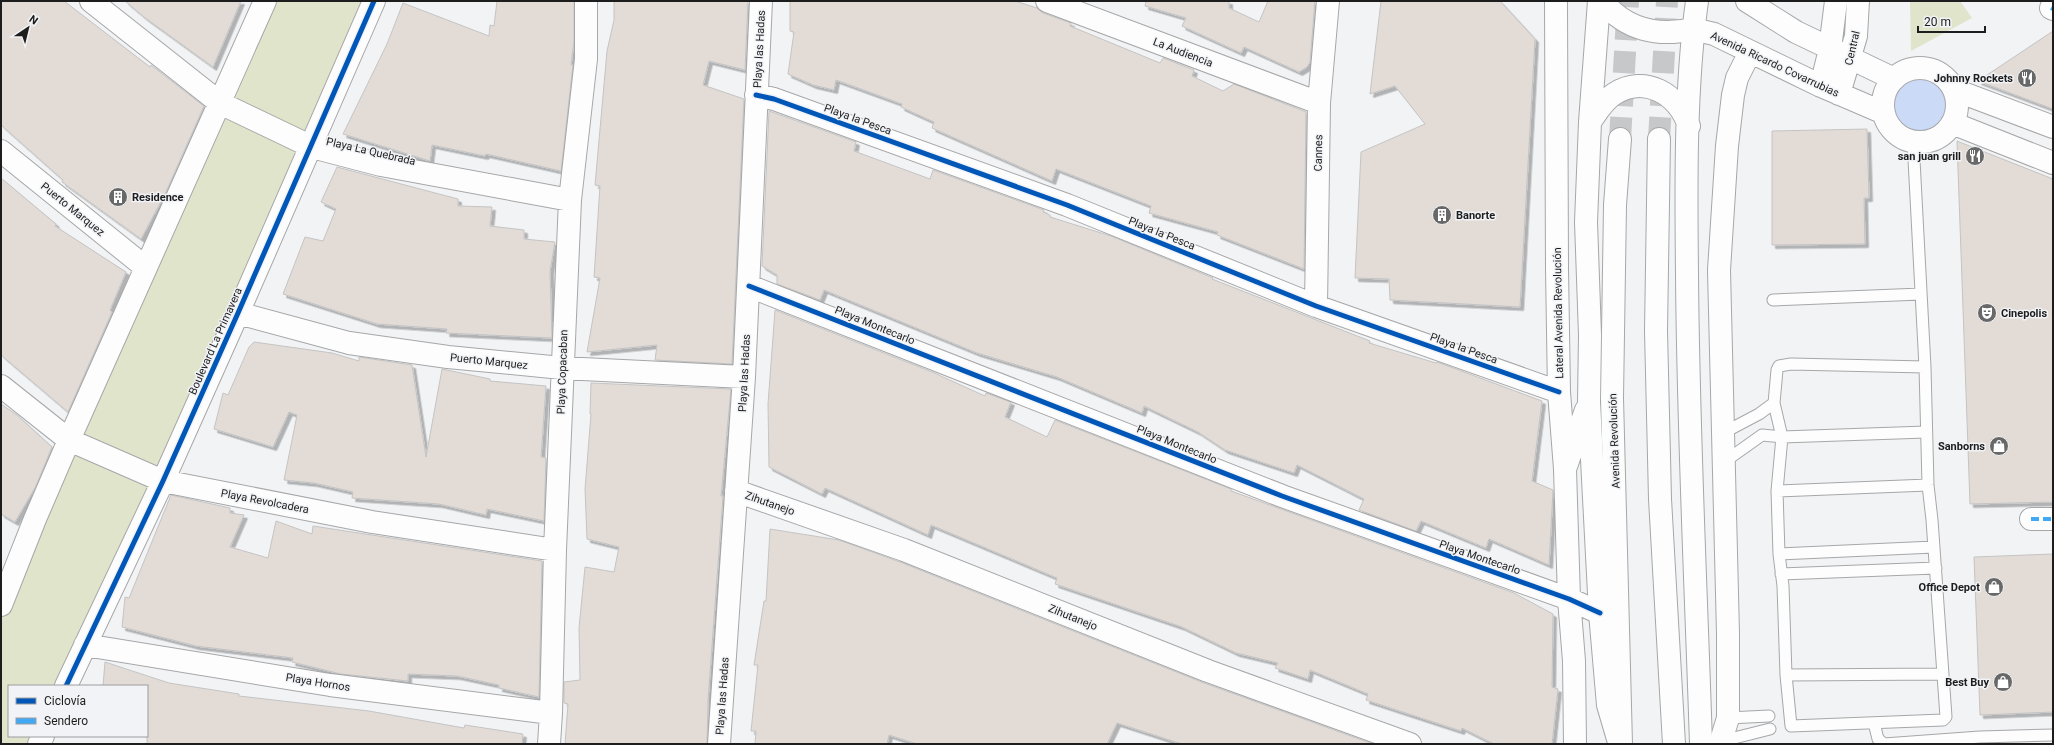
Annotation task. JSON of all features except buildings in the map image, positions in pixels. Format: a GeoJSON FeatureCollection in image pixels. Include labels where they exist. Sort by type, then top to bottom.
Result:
{"type":"FeatureCollection","features":[{"type":"Feature","properties":{"kind":"street","name":"Playa La Quebrada"},"geometry":{"type":"LineString","coordinates":[[91,1],[220,103],[312,147],[381,165],[570,200]]}},
{"type":"Feature","properties":{"kind":"street"},"geometry":{"type":"LineString","coordinates":[[1,603],[69,440],[265,1]]}},
{"type":"Feature","properties":{"kind":"street","name":"Boulevard La Primavera"},"geometry":{"type":"LineString","coordinates":[[66,685],[162,481],[238,313],[312,147],[374,1]]}},
{"type":"Feature","properties":{"kind":"street","name":"Playa Copacaban"},"geometry":{"type":"LineString","coordinates":[[549,744],[562,368],[570,200],[586,59],[586,1]]}},
{"type":"Feature","properties":{"kind":"street","name":"Playa las Hadas"},"geometry":{"type":"LineString","coordinates":[[719,744],[744,376],[761,1]]}},
{"type":"Feature","properties":{"kind":"street","name":"La Audiencia"},"geometry":{"type":"LineString","coordinates":[[1047,1],[1319,103]]}},
{"type":"Feature","properties":{"kind":"street","name":"Cannes"},"geometry":{"type":"LineString","coordinates":[[1316,306],[1319,103],[1328,1]]}},
{"type":"Feature","properties":{"kind":"street","name":"Lateral Avenida Revolución"},"geometry":{"type":"LineString","coordinates":[[1556,1],[1559,392],[1565,469],[1569,600],[1574,661],[1575,744]]}},
{"type":"Feature","properties":{"kind":"street"},"geometry":{"type":"LineString","coordinates":[[1600,1],[1590,122],[1586,222],[1590,335],[1589,402],[1600,614],[1608,705],[1620,744]]}},
{"type":"Feature","properties":{"kind":"street","name":"Avenida Ricardo Covarrubias"},"geometry":{"type":"LineString","coordinates":[[1600,1],[1619,18],[1645,30],[1676,32],[1693,28],[1714,34],[1830,90],[1884,112]]}},
{"type":"Feature","properties":{"kind":"street"},"geometry":{"type":"LineString","coordinates":[[1697,1],[1693,28],[1688,126],[1688,364],[1714,743]]}},
{"type":"Feature","properties":{"kind":"street"},"geometry":{"type":"LineString","coordinates":[[1747,1],[1790,28],[1830,49],[1894,79]]}},
{"type":"Feature","properties":{"kind":"street","name":"Central"},"geometry":{"type":"LineString","coordinates":[[1830,90],[1830,49],[1836,1]]}},
{"type":"Feature","properties":{"kind":"street","name":"Central"},"geometry":{"type":"LineString","coordinates":[[1830,90],[1850,58],[1856,36],[1858,1]]}},
{"type":"Feature","properties":{"kind":"street"},"geometry":{"type":"LineString","coordinates":[[1714,743],[1728,718],[1728,634],[1719,270],[1727,146],[1733,95],[1738,78],[1750,52]]}},
{"type":"Feature","properties":{"kind":"street"},"geometry":{"type":"LineString","coordinates":[[1923,68],[1945,77],[1955,90],[1957,105],[1952,123],[1940,137],[1932,141],[1913,141],[1895,131],[1888,122],[1884,112],[1885,94],[1894,79],[1904,71],[1923,68]]}},
{"type":"Feature","properties":{"kind":"street"},"geometry":{"type":"LineString","coordinates":[[1590,122],[1604,102],[1613,94],[1636,86],[1654,88],[1669,96],[1678,104],[1688,126]]}},
{"type":"Feature","properties":{"kind":"street"},"geometry":{"type":"LineString","coordinates":[[1955,90],[2053,127]]}},
{"type":"Feature","properties":{"kind":"street","name":"Playa la Pesca"},"geometry":{"type":"LineString","coordinates":[[756,95],[774,99],[1067,205],[1316,306],[1559,392]]}},
{"type":"Feature","properties":{"kind":"street"},"geometry":{"type":"LineString","coordinates":[[1952,123],[2053,163]]}},
{"type":"Feature","properties":{"kind":"street","name":"Avenida Revolución"},"geometry":{"type":"LineString","coordinates":[[1620,139],[1616,205],[1612,398],[1620,744]]}},
{"type":"Feature","properties":{"kind":"street"},"geometry":{"type":"LineString","coordinates":[[1659,140],[1656,331],[1660,499],[1674,744]]}},
{"type":"Feature","properties":{"kind":"street","name":"Puerto Marquez"},"geometry":{"type":"LineString","coordinates":[[1,151],[145,267]]}},
{"type":"Feature","properties":{"kind":"street","name":"Playa Montecarlo"},"geometry":{"type":"LineString","coordinates":[[749,286],[1282,496],[1569,600],[1600,614]]}},
{"type":"Feature","properties":{"kind":"street","name":"Puerto Marquez"},"geometry":{"type":"LineString","coordinates":[[238,313],[349,343],[448,357],[562,368],[744,376]]}},
{"type":"Feature","properties":{"kind":"street","name":"Playa Revolcadera"},"geometry":{"type":"LineString","coordinates":[[1,386],[69,440],[162,481],[372,522],[555,550]]}},
{"type":"Feature","properties":{"kind":"street"},"geometry":{"type":"LineString","coordinates":[[1565,469],[1589,402]]}},
{"type":"Feature","properties":{"kind":"street","name":"Zihutanejo"},"geometry":{"type":"LineString","coordinates":[[736,491],[904,550],[1208,671],[1410,744]]}},
{"type":"Feature","properties":{"kind":"street"},"geometry":{"type":"LineString","coordinates":[[2031,519],[2053,519]]}},
{"type":"Feature","properties":{"kind":"street","name":"Playa Hornos"},"geometry":{"type":"LineString","coordinates":[[85,645],[330,685],[551,713]]}},
{"type":"Feature","properties":{"kind":"lane"},"geometry":{"type":"LineString","coordinates":[[1913,141],[1925,367],[1928,485],[1936,568],[1946,717],[1943,720],[1791,726],[1786,675],[1779,554],[1777,492],[1782,437],[1774,403],[1777,370],[1779,366],[1785,364],[1925,367]]}},
{"type":"Feature","properties":{"kind":"lane"},"geometry":{"type":"LineString","coordinates":[[1773,300],[1920,294]]}},
{"type":"Feature","properties":{"kind":"lane"},"geometry":{"type":"LineString","coordinates":[[1723,433],[1759,414],[1774,403]]}},
{"type":"Feature","properties":{"kind":"lane"},"geometry":{"type":"LineString","coordinates":[[1724,462],[1762,435],[1782,437],[1926,432]]}},
{"type":"Feature","properties":{"kind":"lane"},"geometry":{"type":"LineString","coordinates":[[1777,492],[1928,485]]}},
{"type":"Feature","properties":{"kind":"lane"},"geometry":{"type":"LineString","coordinates":[[1779,554],[1934,547]]}},
{"type":"Feature","properties":{"kind":"lane"},"geometry":{"type":"LineString","coordinates":[[1781,574],[1936,568]]}},
{"type":"Feature","properties":{"kind":"lane"},"geometry":{"type":"LineString","coordinates":[[1786,675],[1943,674]]}},
{"type":"Feature","properties":{"kind":"lane"},"geometry":{"type":"LineString","coordinates":[[1728,718],[1769,716]]}},
{"type":"Feature","properties":{"kind":"lane"},"geometry":{"type":"LineString","coordinates":[[1874,723],[1878,739],[1882,743],[1888,744],[1980,737],[2053,735]]}},
{"type":"Feature","properties":{"kind":"lane"},"geometry":{"type":"LineString","coordinates":[[1714,743],[1770,729]]}},
{"type":"Feature","properties":{"kind":"green space"},"geometry":{"type":"Polygon","coordinates":[[[271,1],[368,1],[61,685],[8,685],[8,737],[37,737],[34,744],[1,744],[1,601],[271,1]]]}},
{"type":"Feature","properties":{"kind":"green space"},"geometry":{"type":"Polygon","coordinates":[[[1910,1],[1960,1],[1972,18],[1911,51],[1910,1]]]}},
{"type":"Feature","properties":{"kind":"water"},"geometry":{"type":"Polygon","coordinates":[[[1916,76],[1928,76],[1938,80],[1946,88],[1950,98],[1950,110],[1946,120],[1938,128],[1928,132],[1916,132],[1906,128],[1898,120],[1894,110],[1894,98],[1898,88],[1906,80],[1916,76]]]}},
{"type":"Feature","properties":{"kind":"tunnel"},"geometry":{"type":"LineString","coordinates":[[1620,139],[1628,1]]}},
{"type":"Feature","properties":{"kind":"tunnel"},"geometry":{"type":"LineString","coordinates":[[1659,139],[1667,1]]}},
{"type":"Feature","properties":{"kind":"marked path"},"geometry":{"type":"LineString","coordinates":[[2031,519],[2053,519]]}},
{"type":"Feature","properties":{"kind":"cycle path"},"geometry":{"type":"LineString","coordinates":[[66,685],[163,481],[374,1]]}},
{"type":"Feature","properties":{"kind":"cycle path"},"geometry":{"type":"LineString","coordinates":[[756,95],[774,99],[1067,205],[1316,306],[1559,392]]}},
{"type":"Feature","properties":{"kind":"cycle path"},"geometry":{"type":"LineString","coordinates":[[749,286],[1282,496],[1569,599],[1600,613]]}},
{"type":"Feature","properties":{"kind":"place","name":"Johnny Rockets"},"geometry":{"type":"Point","coordinates":[2027,78]}},
{"type":"Feature","properties":{"kind":"place","name":"san juan grill"},"geometry":{"type":"Point","coordinates":[1975,156]}},
{"type":"Feature","properties":{"kind":"place","name":"Residence"},"geometry":{"type":"Point","coordinates":[118,197]}},
{"type":"Feature","properties":{"kind":"place","name":"Banorte"},"geometry":{"type":"Point","coordinates":[1442,215]}},
{"type":"Feature","properties":{"kind":"place","name":"Cinepolis"},"geometry":{"type":"Point","coordinates":[1987,313]}},
{"type":"Feature","properties":{"kind":"place","name":"Sanborns"},"geometry":{"type":"Point","coordinates":[1999,446]}},
{"type":"Feature","properties":{"kind":"place","name":"Office Depot"},"geometry":{"type":"Point","coordinates":[1994,587]}},
{"type":"Feature","properties":{"kind":"place","name":"Best Buy"},"geometry":{"type":"Point","coordinates":[2003,682]}}]}
